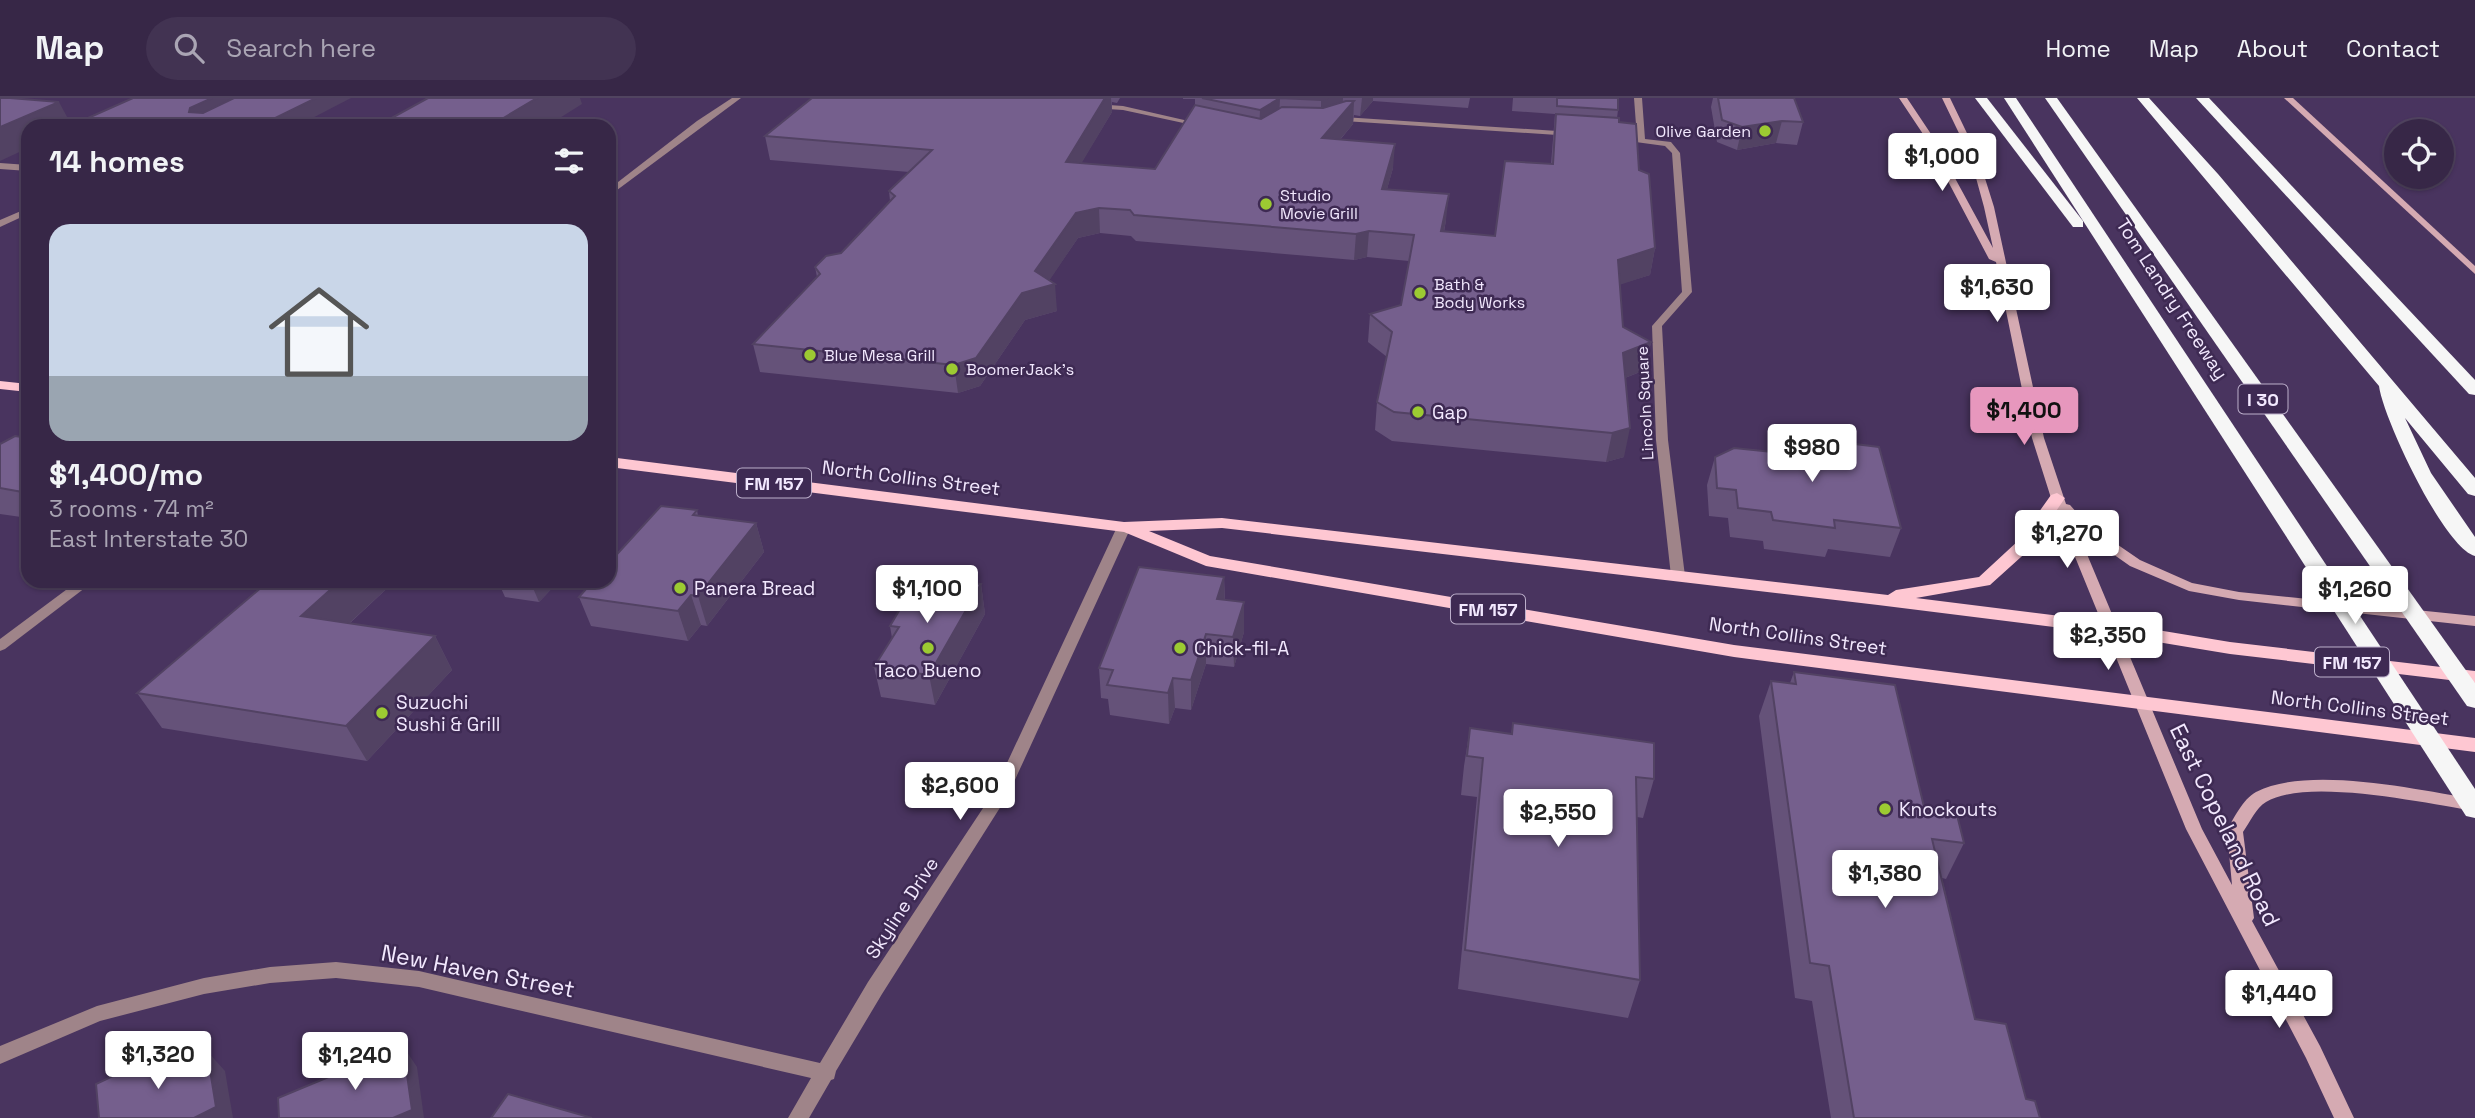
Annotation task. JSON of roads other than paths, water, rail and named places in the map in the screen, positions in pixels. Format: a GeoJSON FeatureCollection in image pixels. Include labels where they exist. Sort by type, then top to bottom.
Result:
{"type":"FeatureCollection","features":[{"type":"Feature","properties":{"kind":"highway"},"geometry":{"type":"LineString","coordinates":[[1981,98],[2207,396]]}},
{"type":"Feature","properties":{"kind":"highway","name":"Tom Landry Freeway"},"geometry":{"type":"LineString","coordinates":[[2010,98],[2475,807]]}},
{"type":"Feature","properties":{"kind":"highway","name":"I 30"},"geometry":{"type":"LineString","coordinates":[[2051,98],[2475,700]]}},
{"type":"Feature","properties":{"kind":"highway"},"geometry":{"type":"LineString","coordinates":[[2143,98],[2213,177],[2475,489]]}},
{"type":"Feature","properties":{"kind":"highway"},"geometry":{"type":"LineString","coordinates":[[2202,98],[2475,390]]}},
{"type":"Feature","properties":{"kind":"highway"},"geometry":{"type":"LineString","coordinates":[[2387,384],[2394,417],[2449,519],[2475,551]]}},
{"type":"Feature","properties":{"kind":"main road"},"geometry":{"type":"LineString","coordinates":[[1903,98],[1927,134],[2003,276]]}},
{"type":"Feature","properties":{"kind":"main road"},"geometry":{"type":"LineString","coordinates":[[1946,98],[1974,156],[2003,276]]}},
{"type":"Feature","properties":{"kind":"main road"},"geometry":{"type":"LineString","coordinates":[[2288,98],[2475,271]]}},
{"type":"Feature","properties":{"kind":"main road","name":"East Copeland Road"},"geometry":{"type":"LineString","coordinates":[[2003,276],[2038,438],[2057,498],[2109,628],[2194,829],[2314,1052],[2344,1118]]}},
{"type":"Feature","properties":{"kind":"main road"},"geometry":{"type":"LineString","coordinates":[[0,385],[21,387]]}},
{"type":"Feature","properties":{"kind":"main road","name":"North Collins Street"},"geometry":{"type":"LineString","coordinates":[[616,463],[1124,527],[1222,523],[1878,599],[2109,628],[2230,648],[2475,677]]}},
{"type":"Feature","properties":{"kind":"main road"},"geometry":{"type":"LineString","coordinates":[[1878,599],[1984,580],[2025,544],[2057,498],[2081,526],[2135,562],[2189,587],[2239,596],[2475,621]]}},
{"type":"Feature","properties":{"kind":"main road","name":"North Collins Street"},"geometry":{"type":"LineString","coordinates":[[1124,527],[1206,561],[1734,651],[2475,745]]}},
{"type":"Feature","properties":{"kind":"main road"},"geometry":{"type":"LineString","coordinates":[[2246,926],[2235,831],[2260,797],[2290,788],[2346,788],[2475,807]]}},
{"type":"Feature","properties":{"kind":"street"},"geometry":{"type":"LineString","coordinates":[[616,189],[700,123],[737,98]]}},
{"type":"Feature","properties":{"kind":"street"},"geometry":{"type":"LineString","coordinates":[[1639,98],[1641,139]]}},
{"type":"Feature","properties":{"kind":"street"},"geometry":{"type":"LineString","coordinates":[[1081,105],[1123,108],[1208,127]]}},
{"type":"Feature","properties":{"kind":"street"},"geometry":{"type":"LineString","coordinates":[[1322,127],[1343,119],[1587,135]]}},
{"type":"Feature","properties":{"kind":"street","name":"Lincoln Square"},"geometry":{"type":"LineString","coordinates":[[1614,137],[1668,144],[1676,153],[1686,292],[1657,326],[1662,440],[1678,576]]}},
{"type":"Feature","properties":{"kind":"street"},"geometry":{"type":"LineString","coordinates":[[0,166],[21,168]]}},
{"type":"Feature","properties":{"kind":"street"},"geometry":{"type":"LineString","coordinates":[[0,224],[21,214]]}},
{"type":"Feature","properties":{"kind":"street","name":"Skyline Drive"},"geometry":{"type":"LineString","coordinates":[[798,1118],[875,988],[999,794],[1124,527]]}},
{"type":"Feature","properties":{"kind":"street"},"geometry":{"type":"LineString","coordinates":[[0,646],[78,588]]}},
{"type":"Feature","properties":{"kind":"street","name":"New Haven Street"},"geometry":{"type":"LineString","coordinates":[[0,1055],[97,1014],[204,986],[270,975],[336,970],[419,979],[827,1073]]}},
{"type":"Feature","properties":{"kind":"place","name":"Olive Garden"},"geometry":{"type":"Point","coordinates":[1765,131]}},
{"type":"Feature","properties":{"kind":"place","name":"Studio Movie Grill"},"geometry":{"type":"Point","coordinates":[1266,204]}},
{"type":"Feature","properties":{"kind":"place","name":"Bath & Body Works"},"geometry":{"type":"Point","coordinates":[1420,293]}},
{"type":"Feature","properties":{"kind":"place","name":"Blue Mesa Grill"},"geometry":{"type":"Point","coordinates":[810,355]}},
{"type":"Feature","properties":{"kind":"place","name":"BoomerJack's"},"geometry":{"type":"Point","coordinates":[952,369]}},
{"type":"Feature","properties":{"kind":"place","name":"Gap"},"geometry":{"type":"Point","coordinates":[1418,412]}},
{"type":"Feature","properties":{"kind":"place","name":"Panera Bread"},"geometry":{"type":"Point","coordinates":[680,588]}},
{"type":"Feature","properties":{"kind":"place","name":"Taco Bueno"},"geometry":{"type":"Point","coordinates":[928,648]}},
{"type":"Feature","properties":{"kind":"place","name":"Chick-fil-A"},"geometry":{"type":"Point","coordinates":[1180,648]}},
{"type":"Feature","properties":{"kind":"place","name":"Suzuchi Sushi & Grill"},"geometry":{"type":"Point","coordinates":[382,713]}},
{"type":"Feature","properties":{"kind":"place","name":"Knockouts"},"geometry":{"type":"Point","coordinates":[1885,809]}}]}
